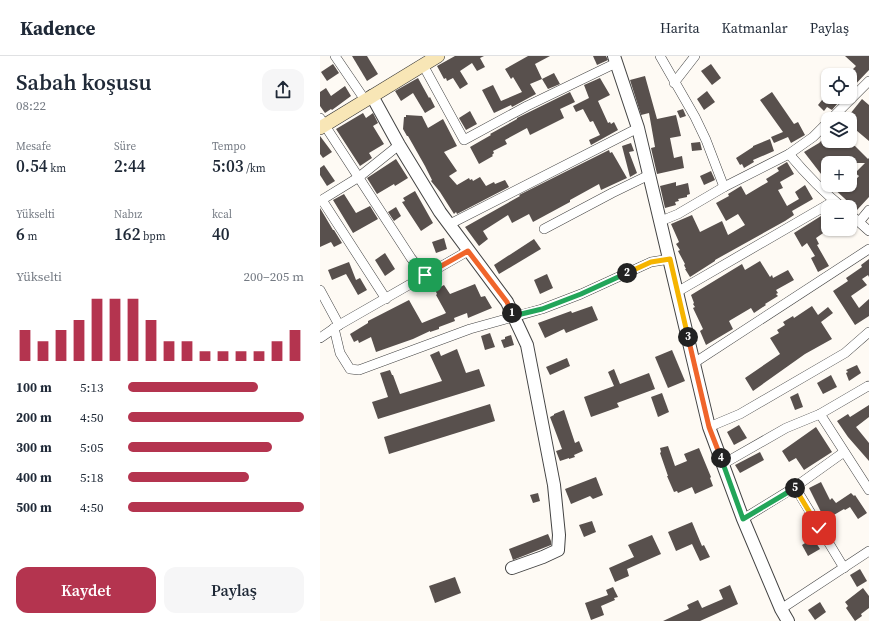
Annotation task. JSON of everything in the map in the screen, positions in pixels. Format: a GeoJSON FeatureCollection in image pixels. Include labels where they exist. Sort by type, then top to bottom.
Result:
{"type":"FeatureCollection","features":[{"type":"Feature","properties":{"kind":"main road"},"geometry":{"type":"LineString","coordinates":[[322,124],[438,56]]}},
{"type":"Feature","properties":{"kind":"street"},"geometry":{"type":"LineString","coordinates":[[335,56],[368,98],[440,212],[507,302],[527,345],[554,485],[559,535],[558,550],[544,557],[512,568]]}},
{"type":"Feature","properties":{"kind":"street"},"geometry":{"type":"LineString","coordinates":[[660,56],[674,83],[695,117],[706,140],[724,187]]}},
{"type":"Feature","properties":{"kind":"street"},"geometry":{"type":"LineString","coordinates":[[674,83],[695,56]]}},
{"type":"Feature","properties":{"kind":"street"},"geometry":{"type":"LineString","coordinates":[[423,65],[464,140],[615,59],[638,128],[709,427],[743,519],[781,609],[788,621]]}},
{"type":"Feature","properties":{"kind":"street"},"geometry":{"type":"LineString","coordinates":[[839,112],[869,81]]}},
{"type":"Feature","properties":{"kind":"street"},"geometry":{"type":"LineString","coordinates":[[322,124],[359,177],[411,258],[425,275]]}},
{"type":"Feature","properties":{"kind":"street"},"geometry":{"type":"LineString","coordinates":[[450,224],[638,128]]}},
{"type":"Feature","properties":{"kind":"street"},"geometry":{"type":"LineString","coordinates":[[660,221],[678,214],[724,187],[789,154],[813,137],[821,129]]}},
{"type":"Feature","properties":{"kind":"street"},"geometry":{"type":"LineString","coordinates":[[386,300],[321,201],[359,177],[399,145]]}},
{"type":"Feature","properties":{"kind":"street"},"geometry":{"type":"LineString","coordinates":[[789,154],[833,200]]}},
{"type":"Feature","properties":{"kind":"street"},"geometry":{"type":"LineString","coordinates":[[544,230],[612,193],[649,175]]}},
{"type":"Feature","properties":{"kind":"street"},"geometry":{"type":"LineString","coordinates":[[677,292],[821,209]]}},
{"type":"Feature","properties":{"kind":"street"},"geometry":{"type":"LineString","coordinates":[[860,221],[869,210]]}},
{"type":"Feature","properties":{"kind":"street"},"geometry":{"type":"LineString","coordinates":[[857,219],[869,231]]}},
{"type":"Feature","properties":{"kind":"street"},"geometry":{"type":"LineString","coordinates":[[694,363],[869,249]]}},
{"type":"Feature","properties":{"kind":"street"},"geometry":{"type":"LineString","coordinates":[[320,338],[468,251]]}},
{"type":"Feature","properties":{"kind":"street"},"geometry":{"type":"LineString","coordinates":[[320,290],[337,327],[340,353],[350,368],[359,370],[470,328],[542,309],[651,262],[670,259]]}},
{"type":"Feature","properties":{"kind":"street"},"geometry":{"type":"LineString","coordinates":[[709,427],[740,414],[845,353],[869,332]]}},
{"type":"Feature","properties":{"kind":"street"},"geometry":{"type":"LineString","coordinates":[[723,464],[786,428],[820,414],[868,386],[869,387]]}},
{"type":"Feature","properties":{"kind":"street"},"geometry":{"type":"LineString","coordinates":[[820,414],[869,490]]}},
{"type":"Feature","properties":{"kind":"street"},"geometry":{"type":"LineString","coordinates":[[743,519],[795,488],[844,452]]}},
{"type":"Feature","properties":{"kind":"street"},"geometry":{"type":"LineString","coordinates":[[795,488],[844,568]]}},
{"type":"Feature","properties":{"kind":"street"},"geometry":{"type":"LineString","coordinates":[[781,609],[869,551]]}},
{"type":"Feature","properties":{"kind":"building"},"geometry":{"type":"Polygon","coordinates":[[[352,56],[367,56],[378,74],[367,81],[352,56]]]}},
{"type":"Feature","properties":{"kind":"building"},"geometry":{"type":"Polygon","coordinates":[[[455,56],[484,56],[480,58],[485,67],[477,71],[472,63],[460,71],[468,84],[460,89],[453,78],[447,81],[446,78],[444,79],[437,66],[455,56]]]}},
{"type":"Feature","properties":{"kind":"building"},"geometry":{"type":"Polygon","coordinates":[[[528,56],[550,56],[535,64],[542,79],[530,84],[536,94],[512,107],[511,105],[494,113],[482,90],[493,85],[501,101],[522,92],[513,77],[511,79],[505,69],[528,56]]]}},
{"type":"Feature","properties":{"kind":"building"},"geometry":{"type":"Polygon","coordinates":[[[593,56],[606,56],[608,60],[597,65],[593,56]]]}},
{"type":"Feature","properties":{"kind":"building"},"geometry":{"type":"Polygon","coordinates":[[[845,56],[869,56],[869,70],[857,83],[857,68],[854,68],[856,66],[845,56]]]}},
{"type":"Feature","properties":{"kind":"building"},"geometry":{"type":"Polygon","coordinates":[[[333,64],[339,73],[327,81],[321,72],[333,64]]]}},
{"type":"Feature","properties":{"kind":"building"},"geometry":{"type":"Polygon","coordinates":[[[711,64],[721,78],[712,85],[701,71],[711,64]]]}},
{"type":"Feature","properties":{"kind":"building"},"geometry":{"type":"Polygon","coordinates":[[[554,73],[560,84],[548,89],[542,79],[554,73]]]}},
{"type":"Feature","properties":{"kind":"building"},"geometry":{"type":"Polygon","coordinates":[[[645,76],[657,119],[676,115],[681,136],[670,138],[674,158],[682,156],[684,168],[657,174],[651,148],[655,147],[649,113],[641,115],[630,80],[645,76]]]}},
{"type":"Feature","properties":{"kind":"building"},"geometry":{"type":"Polygon","coordinates":[[[418,78],[435,107],[425,113],[413,93],[401,101],[395,91],[418,78]]]}},
{"type":"Feature","properties":{"kind":"building"},"geometry":{"type":"Polygon","coordinates":[[[600,78],[610,95],[598,101],[608,123],[610,122],[611,124],[614,122],[618,130],[591,145],[589,140],[600,135],[593,121],[590,122],[583,109],[576,112],[573,106],[589,98],[584,85],[600,78]]]}},
{"type":"Feature","properties":{"kind":"building"},"geometry":{"type":"Polygon","coordinates":[[[345,86],[351,96],[332,110],[331,109],[325,113],[320,106],[320,92],[326,88],[331,96],[345,86]]]}},
{"type":"Feature","properties":{"kind":"building"},"geometry":{"type":"Polygon","coordinates":[[[707,91],[715,102],[704,110],[697,99],[707,91]]]}},
{"type":"Feature","properties":{"kind":"building"},"geometry":{"type":"Polygon","coordinates":[[[570,92],[575,102],[560,109],[564,118],[530,135],[527,128],[505,140],[507,144],[493,151],[493,156],[479,164],[470,147],[517,118],[570,92]]]}},
{"type":"Feature","properties":{"kind":"building"},"geometry":{"type":"Polygon","coordinates":[[[772,92],[794,124],[798,122],[805,135],[791,143],[788,137],[774,143],[771,137],[783,132],[760,100],[772,92]]]}},
{"type":"Feature","properties":{"kind":"building"},"geometry":{"type":"Polygon","coordinates":[[[862,99],[869,105],[869,141],[857,131],[857,112],[852,112],[862,99]]]}},
{"type":"Feature","properties":{"kind":"building"},"geometry":{"type":"Polygon","coordinates":[[[821,101],[821,104],[837,104],[832,110],[827,107],[824,111],[818,105],[821,101]]]}},
{"type":"Feature","properties":{"kind":"building"},"geometry":{"type":"Polygon","coordinates":[[[683,109],[686,116],[680,118],[677,111],[683,109]]]}},
{"type":"Feature","properties":{"kind":"building"},"geometry":{"type":"Polygon","coordinates":[[[470,111],[477,124],[466,130],[459,118],[470,111]]]}},
{"type":"Feature","properties":{"kind":"building"},"geometry":{"type":"Polygon","coordinates":[[[363,113],[366,118],[373,113],[378,123],[373,126],[384,144],[369,153],[372,158],[360,166],[336,129],[363,113]]]}},
{"type":"Feature","properties":{"kind":"building"},"geometry":{"type":"Polygon","coordinates":[[[406,115],[422,116],[428,128],[443,119],[457,146],[444,152],[457,171],[449,176],[457,185],[469,178],[473,181],[480,177],[486,186],[494,182],[495,184],[505,180],[509,187],[457,214],[456,212],[454,214],[431,181],[432,180],[425,166],[403,129],[404,117],[406,117],[406,115]]]}},
{"type":"Feature","properties":{"kind":"building"},"geometry":{"type":"Polygon","coordinates":[[[320,136],[332,152],[323,158],[320,154],[320,136]]]}},
{"type":"Feature","properties":{"kind":"building"},"geometry":{"type":"Polygon","coordinates":[[[770,139],[774,151],[753,160],[754,162],[744,168],[742,164],[740,165],[736,158],[753,146],[770,139]]]}},
{"type":"Feature","properties":{"kind":"building"},"geometry":{"type":"Polygon","coordinates":[[[821,141],[821,148],[857,148],[868,159],[869,158],[869,197],[857,210],[857,200],[846,200],[838,192],[857,192],[857,178],[859,176],[857,174],[857,171],[865,163],[857,163],[857,156],[821,156],[821,174],[804,152],[821,141]]]}},
{"type":"Feature","properties":{"kind":"building"},"geometry":{"type":"Polygon","coordinates":[[[700,142],[702,150],[692,151],[691,143],[700,142]]]}},
{"type":"Feature","properties":{"kind":"building"},"geometry":{"type":"Polygon","coordinates":[[[631,143],[634,151],[629,152],[637,173],[630,177],[622,146],[631,143]]]}},
{"type":"Feature","properties":{"kind":"building"},"geometry":{"type":"Polygon","coordinates":[[[609,150],[610,153],[612,152],[627,178],[601,190],[599,184],[533,222],[529,214],[512,223],[508,215],[483,231],[488,239],[479,246],[465,227],[520,196],[519,195],[609,150]]]}},
{"type":"Feature","properties":{"kind":"building"},"geometry":{"type":"Polygon","coordinates":[[[396,159],[408,178],[377,194],[367,178],[396,159]]]}},
{"type":"Feature","properties":{"kind":"building"},"geometry":{"type":"Polygon","coordinates":[[[787,162],[794,174],[780,182],[783,188],[778,190],[787,206],[799,199],[795,192],[805,185],[813,199],[792,211],[794,215],[785,221],[715,260],[690,277],[678,251],[680,250],[676,244],[679,242],[671,224],[692,215],[700,232],[722,221],[728,235],[745,225],[738,214],[726,221],[716,203],[729,196],[728,194],[741,186],[746,195],[768,182],[766,179],[779,171],[777,168],[787,162]]]}},
{"type":"Feature","properties":{"kind":"building"},"geometry":{"type":"Polygon","coordinates":[[[324,165],[335,181],[327,186],[320,175],[320,168],[324,165]]]}},
{"type":"Feature","properties":{"kind":"building"},"geometry":{"type":"Polygon","coordinates":[[[711,171],[715,180],[704,185],[700,176],[711,171]]]}},
{"type":"Feature","properties":{"kind":"building"},"geometry":{"type":"Polygon","coordinates":[[[676,182],[676,186],[688,183],[690,194],[687,195],[687,197],[678,199],[679,201],[675,202],[676,205],[665,208],[660,186],[676,182]]]}},
{"type":"Feature","properties":{"kind":"building"},"geometry":{"type":"Polygon","coordinates":[[[415,191],[433,223],[421,231],[402,202],[405,201],[403,198],[415,191]]]}},
{"type":"Feature","properties":{"kind":"building"},"geometry":{"type":"Polygon","coordinates":[[[344,194],[356,213],[370,206],[378,219],[353,233],[333,200],[344,194]]]}},
{"type":"Feature","properties":{"kind":"building"},"geometry":{"type":"Polygon","coordinates":[[[396,207],[401,216],[394,221],[388,212],[396,207]]]}},
{"type":"Feature","properties":{"kind":"building"},"geometry":{"type":"Polygon","coordinates":[[[320,208],[342,243],[334,247],[331,242],[320,247],[320,208]]]}},
{"type":"Feature","properties":{"kind":"building"},"geometry":{"type":"Polygon","coordinates":[[[821,216],[821,235],[816,238],[819,244],[817,245],[829,266],[818,272],[811,258],[815,256],[807,243],[802,247],[794,233],[821,216]]]}},
{"type":"Feature","properties":{"kind":"building"},"geometry":{"type":"Polygon","coordinates":[[[444,238],[447,249],[436,253],[432,242],[444,238]]]}},
{"type":"Feature","properties":{"kind":"building"},"geometry":{"type":"Polygon","coordinates":[[[534,239],[541,249],[499,274],[494,265],[534,239]]]}},
{"type":"Feature","properties":{"kind":"building"},"geometry":{"type":"Polygon","coordinates":[[[385,253],[395,269],[385,276],[375,260],[385,253]]]}},
{"type":"Feature","properties":{"kind":"building"},"geometry":{"type":"Polygon","coordinates":[[[869,259],[869,277],[868,275],[862,279],[867,285],[851,296],[859,308],[869,299],[869,316],[855,325],[833,291],[848,281],[846,278],[862,267],[861,265],[869,259]]]}},
{"type":"Feature","properties":{"kind":"building"},"geometry":{"type":"Polygon","coordinates":[[[760,261],[770,277],[772,275],[773,278],[788,270],[794,280],[776,290],[778,293],[776,294],[778,296],[754,313],[751,308],[729,321],[733,329],[706,345],[700,331],[703,329],[693,308],[695,307],[691,295],[742,264],[745,270],[760,261]]]}},
{"type":"Feature","properties":{"kind":"building"},"geometry":{"type":"Polygon","coordinates":[[[349,262],[356,280],[360,278],[367,290],[358,295],[346,274],[332,280],[328,270],[349,262]]]}},
{"type":"Feature","properties":{"kind":"building"},"geometry":{"type":"Polygon","coordinates":[[[547,274],[553,288],[540,294],[534,280],[547,274]]]}},
{"type":"Feature","properties":{"kind":"building"},"geometry":{"type":"Polygon","coordinates":[[[475,284],[481,297],[485,296],[492,308],[468,318],[467,313],[454,318],[455,321],[439,327],[439,329],[430,331],[413,339],[376,352],[371,337],[359,343],[358,340],[354,342],[350,334],[368,323],[368,321],[409,300],[422,323],[446,313],[436,295],[435,290],[444,285],[450,294],[475,284]]]}},
{"type":"Feature","properties":{"kind":"building"},"geometry":{"type":"Polygon","coordinates":[[[592,306],[598,320],[566,333],[564,329],[545,338],[538,323],[571,311],[572,313],[592,306]]]}},
{"type":"Feature","properties":{"kind":"building"},"geometry":{"type":"Polygon","coordinates":[[[812,306],[818,315],[828,307],[833,313],[821,322],[832,339],[805,354],[753,391],[745,378],[780,354],[770,338],[779,333],[777,330],[785,325],[783,322],[793,316],[794,318],[812,306]]]}},
{"type":"Feature","properties":{"kind":"building"},"geometry":{"type":"Polygon","coordinates":[[[490,333],[495,347],[485,350],[481,336],[490,333]]]}},
{"type":"Feature","properties":{"kind":"building"},"geometry":{"type":"Polygon","coordinates":[[[511,335],[514,345],[504,348],[501,340],[511,335]]]}},
{"type":"Feature","properties":{"kind":"building"},"geometry":{"type":"Polygon","coordinates":[[[457,349],[466,373],[479,369],[485,386],[378,419],[372,402],[388,397],[380,373],[390,370],[400,394],[442,381],[430,355],[439,351],[441,356],[457,349]]]}},
{"type":"Feature","properties":{"kind":"building"},"geometry":{"type":"Polygon","coordinates":[[[672,350],[685,381],[668,388],[655,357],[672,350]]]}},
{"type":"Feature","properties":{"kind":"building"},"geometry":{"type":"Polygon","coordinates":[[[567,358],[570,366],[550,375],[546,367],[567,358]]]}},
{"type":"Feature","properties":{"kind":"building"},"geometry":{"type":"Polygon","coordinates":[[[857,365],[861,373],[849,381],[846,373],[848,372],[846,370],[857,365]]]}},
{"type":"Feature","properties":{"kind":"building"},"geometry":{"type":"Polygon","coordinates":[[[614,369],[620,384],[649,373],[655,389],[617,403],[619,407],[591,417],[584,397],[614,386],[608,372],[614,369]]]}},
{"type":"Feature","properties":{"kind":"building"},"geometry":{"type":"Polygon","coordinates":[[[831,375],[837,387],[823,394],[817,383],[831,375]]]}},
{"type":"Feature","properties":{"kind":"building"},"geometry":{"type":"Polygon","coordinates":[[[662,393],[669,412],[658,417],[651,397],[662,393]]]}},
{"type":"Feature","properties":{"kind":"building"},"geometry":{"type":"Polygon","coordinates":[[[798,393],[803,407],[795,410],[790,397],[798,393]]]}},
{"type":"Feature","properties":{"kind":"building"},"geometry":{"type":"Polygon","coordinates":[[[490,404],[495,421],[389,454],[384,437],[490,404]]]}},
{"type":"Feature","properties":{"kind":"building"},"geometry":{"type":"Polygon","coordinates":[[[869,405],[869,417],[856,427],[869,443],[869,461],[848,437],[837,421],[848,414],[850,417],[869,405]]]}},
{"type":"Feature","properties":{"kind":"building"},"geometry":{"type":"Polygon","coordinates":[[[564,410],[575,443],[579,441],[583,451],[574,455],[575,457],[560,461],[556,451],[562,449],[550,417],[564,410]]]}},
{"type":"Feature","properties":{"kind":"building"},"geometry":{"type":"Polygon","coordinates":[[[739,425],[747,438],[734,445],[727,432],[739,425]]]}},
{"type":"Feature","properties":{"kind":"building"},"geometry":{"type":"Polygon","coordinates":[[[816,427],[832,452],[804,470],[796,458],[789,462],[782,451],[816,427]]]}},
{"type":"Feature","properties":{"kind":"building"},"geometry":{"type":"Polygon","coordinates":[[[668,446],[675,466],[687,461],[684,454],[699,448],[711,477],[713,486],[695,494],[692,487],[678,493],[677,491],[674,492],[660,453],[660,448],[668,446]]]}},
{"type":"Feature","properties":{"kind":"building"},"geometry":{"type":"Polygon","coordinates":[[[760,452],[764,460],[740,473],[735,465],[760,452]]]}},
{"type":"Feature","properties":{"kind":"building"},"geometry":{"type":"Polygon","coordinates":[[[596,477],[603,495],[593,499],[590,496],[571,504],[565,489],[596,477]]]}},
{"type":"Feature","properties":{"kind":"building"},"geometry":{"type":"Polygon","coordinates":[[[821,482],[830,500],[832,498],[836,503],[851,493],[854,496],[855,495],[867,513],[858,519],[850,507],[827,519],[824,515],[823,516],[809,488],[821,482]]]}},
{"type":"Feature","properties":{"kind":"building"},"geometry":{"type":"Polygon","coordinates":[[[538,493],[540,501],[533,503],[530,495],[538,493]]]}},
{"type":"Feature","properties":{"kind":"building"},"geometry":{"type":"Polygon","coordinates":[[[592,521],[596,532],[584,537],[579,525],[592,521]]]}},
{"type":"Feature","properties":{"kind":"building"},"geometry":{"type":"Polygon","coordinates":[[[692,522],[702,546],[704,545],[710,557],[700,561],[692,544],[676,551],[668,532],[692,522]]]}},
{"type":"Feature","properties":{"kind":"building"},"geometry":{"type":"Polygon","coordinates":[[[548,534],[551,545],[513,560],[509,549],[548,534]]]}},
{"type":"Feature","properties":{"kind":"building"},"geometry":{"type":"Polygon","coordinates":[[[652,535],[661,554],[627,569],[629,576],[615,582],[609,568],[634,557],[628,545],[652,535]]]}},
{"type":"Feature","properties":{"kind":"building"},"geometry":{"type":"Polygon","coordinates":[[[813,538],[820,549],[808,556],[802,545],[813,538]]]}},
{"type":"Feature","properties":{"kind":"building"},"geometry":{"type":"Polygon","coordinates":[[[860,569],[867,581],[857,587],[850,575],[860,569]]]}},
{"type":"Feature","properties":{"kind":"building"},"geometry":{"type":"Polygon","coordinates":[[[455,577],[461,593],[435,603],[429,586],[455,577]]]}},
{"type":"Feature","properties":{"kind":"building"},"geometry":{"type":"Polygon","coordinates":[[[730,585],[738,604],[700,621],[663,621],[689,609],[687,605],[698,600],[702,608],[723,599],[719,590],[730,585]]]}},
{"type":"Feature","properties":{"kind":"building"},"geometry":{"type":"Polygon","coordinates":[[[613,587],[618,597],[614,598],[615,600],[601,606],[604,615],[591,620],[585,603],[608,595],[606,590],[613,587]]]}},
{"type":"Feature","properties":{"kind":"building"},"geometry":{"type":"Polygon","coordinates":[[[863,588],[869,596],[869,608],[855,621],[846,608],[848,606],[845,602],[863,588]]]}},
{"type":"Feature","properties":{"kind":"building"},"geometry":{"type":"Polygon","coordinates":[[[820,602],[826,612],[815,620],[808,610],[820,602]]]}},
{"type":"Feature","properties":{"kind":"route"},"geometry":{"type":"LineString","coordinates":[[425,275],[468,251],[507,302],[513,316],[542,309],[581,294],[651,262],[670,259],[709,427],[743,519],[795,488],[819,528]]}}]}
